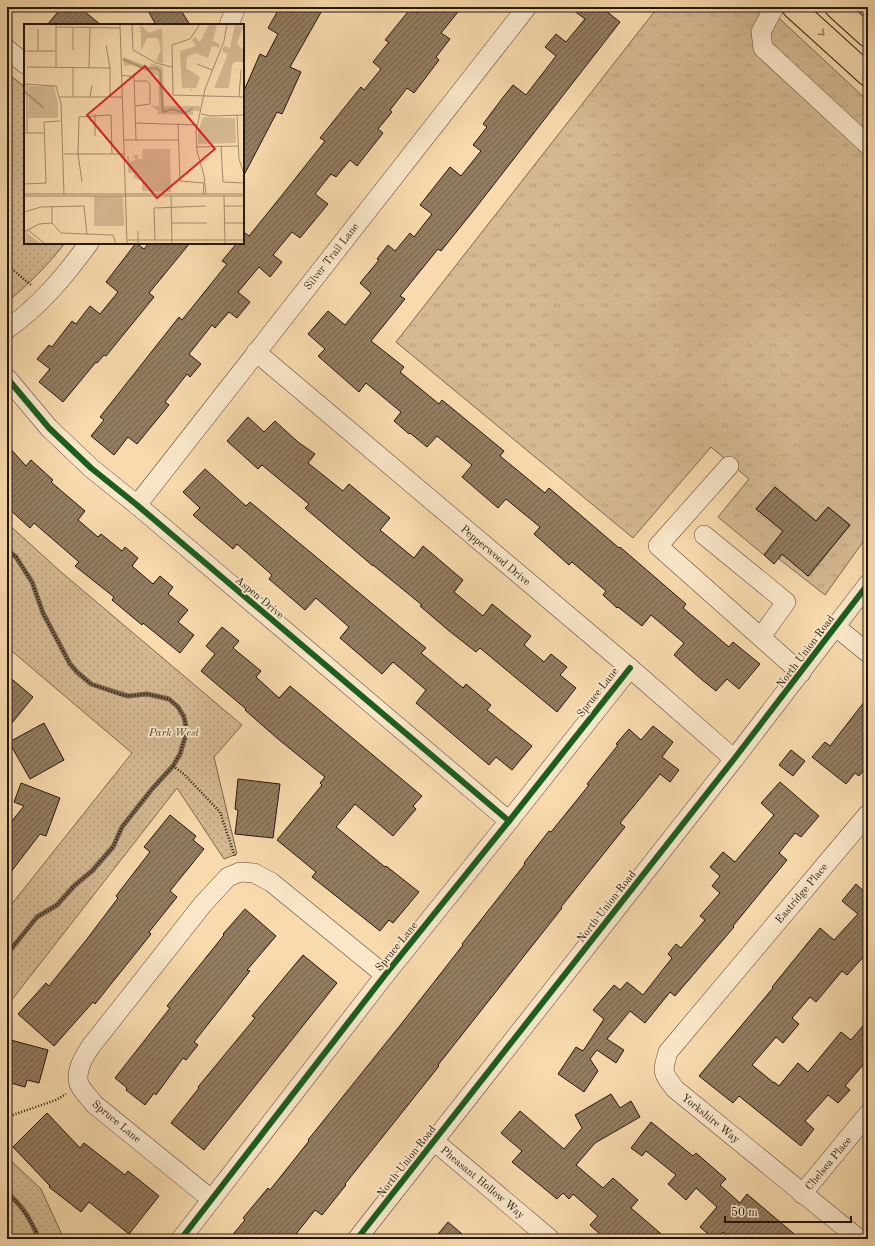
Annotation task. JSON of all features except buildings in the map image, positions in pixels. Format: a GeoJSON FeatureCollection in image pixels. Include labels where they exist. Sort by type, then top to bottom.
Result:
{"type":"FeatureCollection","features":[{"type":"Feature","properties":{"kind":"main road"},"geometry":{"type":"LineString","coordinates":[[793,7],[868,74]]}},
{"type":"Feature","properties":{"kind":"main road"},"geometry":{"type":"LineString","coordinates":[[836,7],[868,36]]}},
{"type":"Feature","properties":{"kind":"street"},"geometry":{"type":"LineString","coordinates":[[229,24],[236,7]]}},
{"type":"Feature","properties":{"kind":"street","name":"Silver Trail Lane"},"geometry":{"type":"LineString","coordinates":[[136,505],[527,7]]}},
{"type":"Feature","properties":{"kind":"street"},"geometry":{"type":"LineString","coordinates":[[774,7],[761,32],[763,48],[868,145]]}},
{"type":"Feature","properties":{"kind":"street"},"geometry":{"type":"LineString","coordinates":[[7,50],[24,63]]}},
{"type":"Feature","properties":{"kind":"street"},"geometry":{"type":"LineString","coordinates":[[7,329],[22,318],[45,297],[68,272],[88,244]]}},
{"type":"Feature","properties":{"kind":"street","name":"Pepperwood Drive"},"geometry":{"type":"LineString","coordinates":[[256,352],[630,668],[734,759]]}},
{"type":"Feature","properties":{"kind":"street","name":"Aspen Drive"},"geometry":{"type":"LineString","coordinates":[[7,378],[50,428],[91,468],[509,821]]}},
{"type":"Feature","properties":{"kind":"street"},"geometry":{"type":"LineString","coordinates":[[729,466],[658,546],[801,673]]}},
{"type":"Feature","properties":{"kind":"street"},"geometry":{"type":"LineString","coordinates":[[704,535],[786,602],[761,637]]}},
{"type":"Feature","properties":{"kind":"street","name":"North Union Road"},"geometry":{"type":"LineString","coordinates":[[358,1239],[801,673],[868,584]]}},
{"type":"Feature","properties":{"kind":"street"},"geometry":{"type":"LineString","coordinates":[[836,627],[868,654]]}},
{"type":"Feature","properties":{"kind":"street","name":"Spruce Lane"},"geometry":{"type":"LineString","coordinates":[[181,1239],[386,975],[630,668]]}},
{"type":"Feature","properties":{"kind":"street","name":"Eastridge Place"},"geometry":{"type":"LineString","coordinates":[[735,972],[868,814]]}},
{"type":"Feature","properties":{"kind":"street"},"geometry":{"type":"LineString","coordinates":[[79,1085],[78,1072],[91,1046],[203,904],[228,877],[240,872]]}},
{"type":"Feature","properties":{"kind":"street","name":"Spruce Lane"},"geometry":{"type":"LineString","coordinates":[[240,872],[254,872],[271,882],[386,975]]}},
{"type":"Feature","properties":{"kind":"street","name":"Yorkshire Way"},"geometry":{"type":"LineString","coordinates":[[735,972],[668,1052],[663,1068],[664,1075],[675,1089],[859,1239]]}},
{"type":"Feature","properties":{"kind":"street","name":"Spruce Lane"},"geometry":{"type":"LineString","coordinates":[[79,1085],[94,1104],[211,1199]]}},
{"type":"Feature","properties":{"kind":"street","name":"Chelsea Place"},"geometry":{"type":"LineString","coordinates":[[802,1194],[868,1114]]}},
{"type":"Feature","properties":{"kind":"street","name":"Pheasant Hollow Way"},"geometry":{"type":"LineString","coordinates":[[434,1141],[542,1237]]}},
{"type":"Feature","properties":{"kind":"path"},"geometry":{"type":"LineString","coordinates":[[7,264],[45,297]]}},
{"type":"Feature","properties":{"kind":"path"},"geometry":{"type":"LineString","coordinates":[[7,550],[16,557],[32,582],[43,613],[70,664],[77,672],[91,684],[121,695],[128,696],[147,694],[169,699],[178,707],[184,717],[188,732],[180,754],[173,766],[152,789],[122,827],[112,847],[92,871],[74,886],[57,905],[37,916],[7,954]]}},
{"type":"Feature","properties":{"kind":"path"},"geometry":{"type":"LineString","coordinates":[[173,766],[184,774],[220,812],[240,872]]}},
{"type":"Feature","properties":{"kind":"path"},"geometry":{"type":"LineString","coordinates":[[7,1117],[56,1100],[79,1085]]}},
{"type":"Feature","properties":{"kind":"path"},"geometry":{"type":"LineString","coordinates":[[7,1193],[18,1203],[30,1218],[40,1239]]}},
{"type":"Feature","properties":{"kind":"green space"},"geometry":{"type":"Polygon","coordinates":[[[658,7],[767,7],[868,101],[868,535],[825,595],[779,559],[782,554],[809,576],[850,525],[828,507],[816,521],[775,487],[756,509],[783,531],[764,555],[718,517],[749,479],[711,447],[633,538],[396,342],[658,7]]]}},
{"type":"Feature","properties":{"kind":"green space"},"geometry":{"type":"Polygon","coordinates":[[[7,73],[24,86],[24,244],[64,244],[38,274],[7,302],[7,73]]]}},
{"type":"Feature","properties":{"kind":"green space","name":"Park West"},"geometry":{"type":"Polygon","coordinates":[[[7,523],[61,572],[242,725],[214,757],[237,854],[224,859],[177,788],[7,1006],[7,910],[132,753],[7,647],[7,523]]]}},
{"type":"Feature","properties":{"kind":"green space"},"geometry":{"type":"Polygon","coordinates":[[[7,1157],[41,1189],[64,1239],[7,1239],[7,1157]]]}},
{"type":"Feature","properties":{"kind":"waterway"},"geometry":{"type":"LineString","coordinates":[[7,550],[16,557],[32,582],[43,613],[70,664],[77,672],[91,684],[128,696],[147,694],[169,699],[178,707],[184,717],[187,731],[180,754],[173,766],[152,789],[122,827],[113,847],[92,871],[74,886],[57,905],[37,917],[7,954]]}},
{"type":"Feature","properties":{"kind":"waterway"},"geometry":{"type":"LineString","coordinates":[[7,1193],[18,1203],[26,1214],[39,1239]]}},
{"type":"Feature","properties":{"kind":"cycle path"},"geometry":{"type":"LineString","coordinates":[[7,378],[49,428],[91,468],[137,505],[509,821]]}},
{"type":"Feature","properties":{"kind":"cycle path"},"geometry":{"type":"LineString","coordinates":[[357,1239],[734,759],[868,584]]}},
{"type":"Feature","properties":{"kind":"cycle path"},"geometry":{"type":"LineString","coordinates":[[181,1239],[385,975],[630,668]]}}]}
